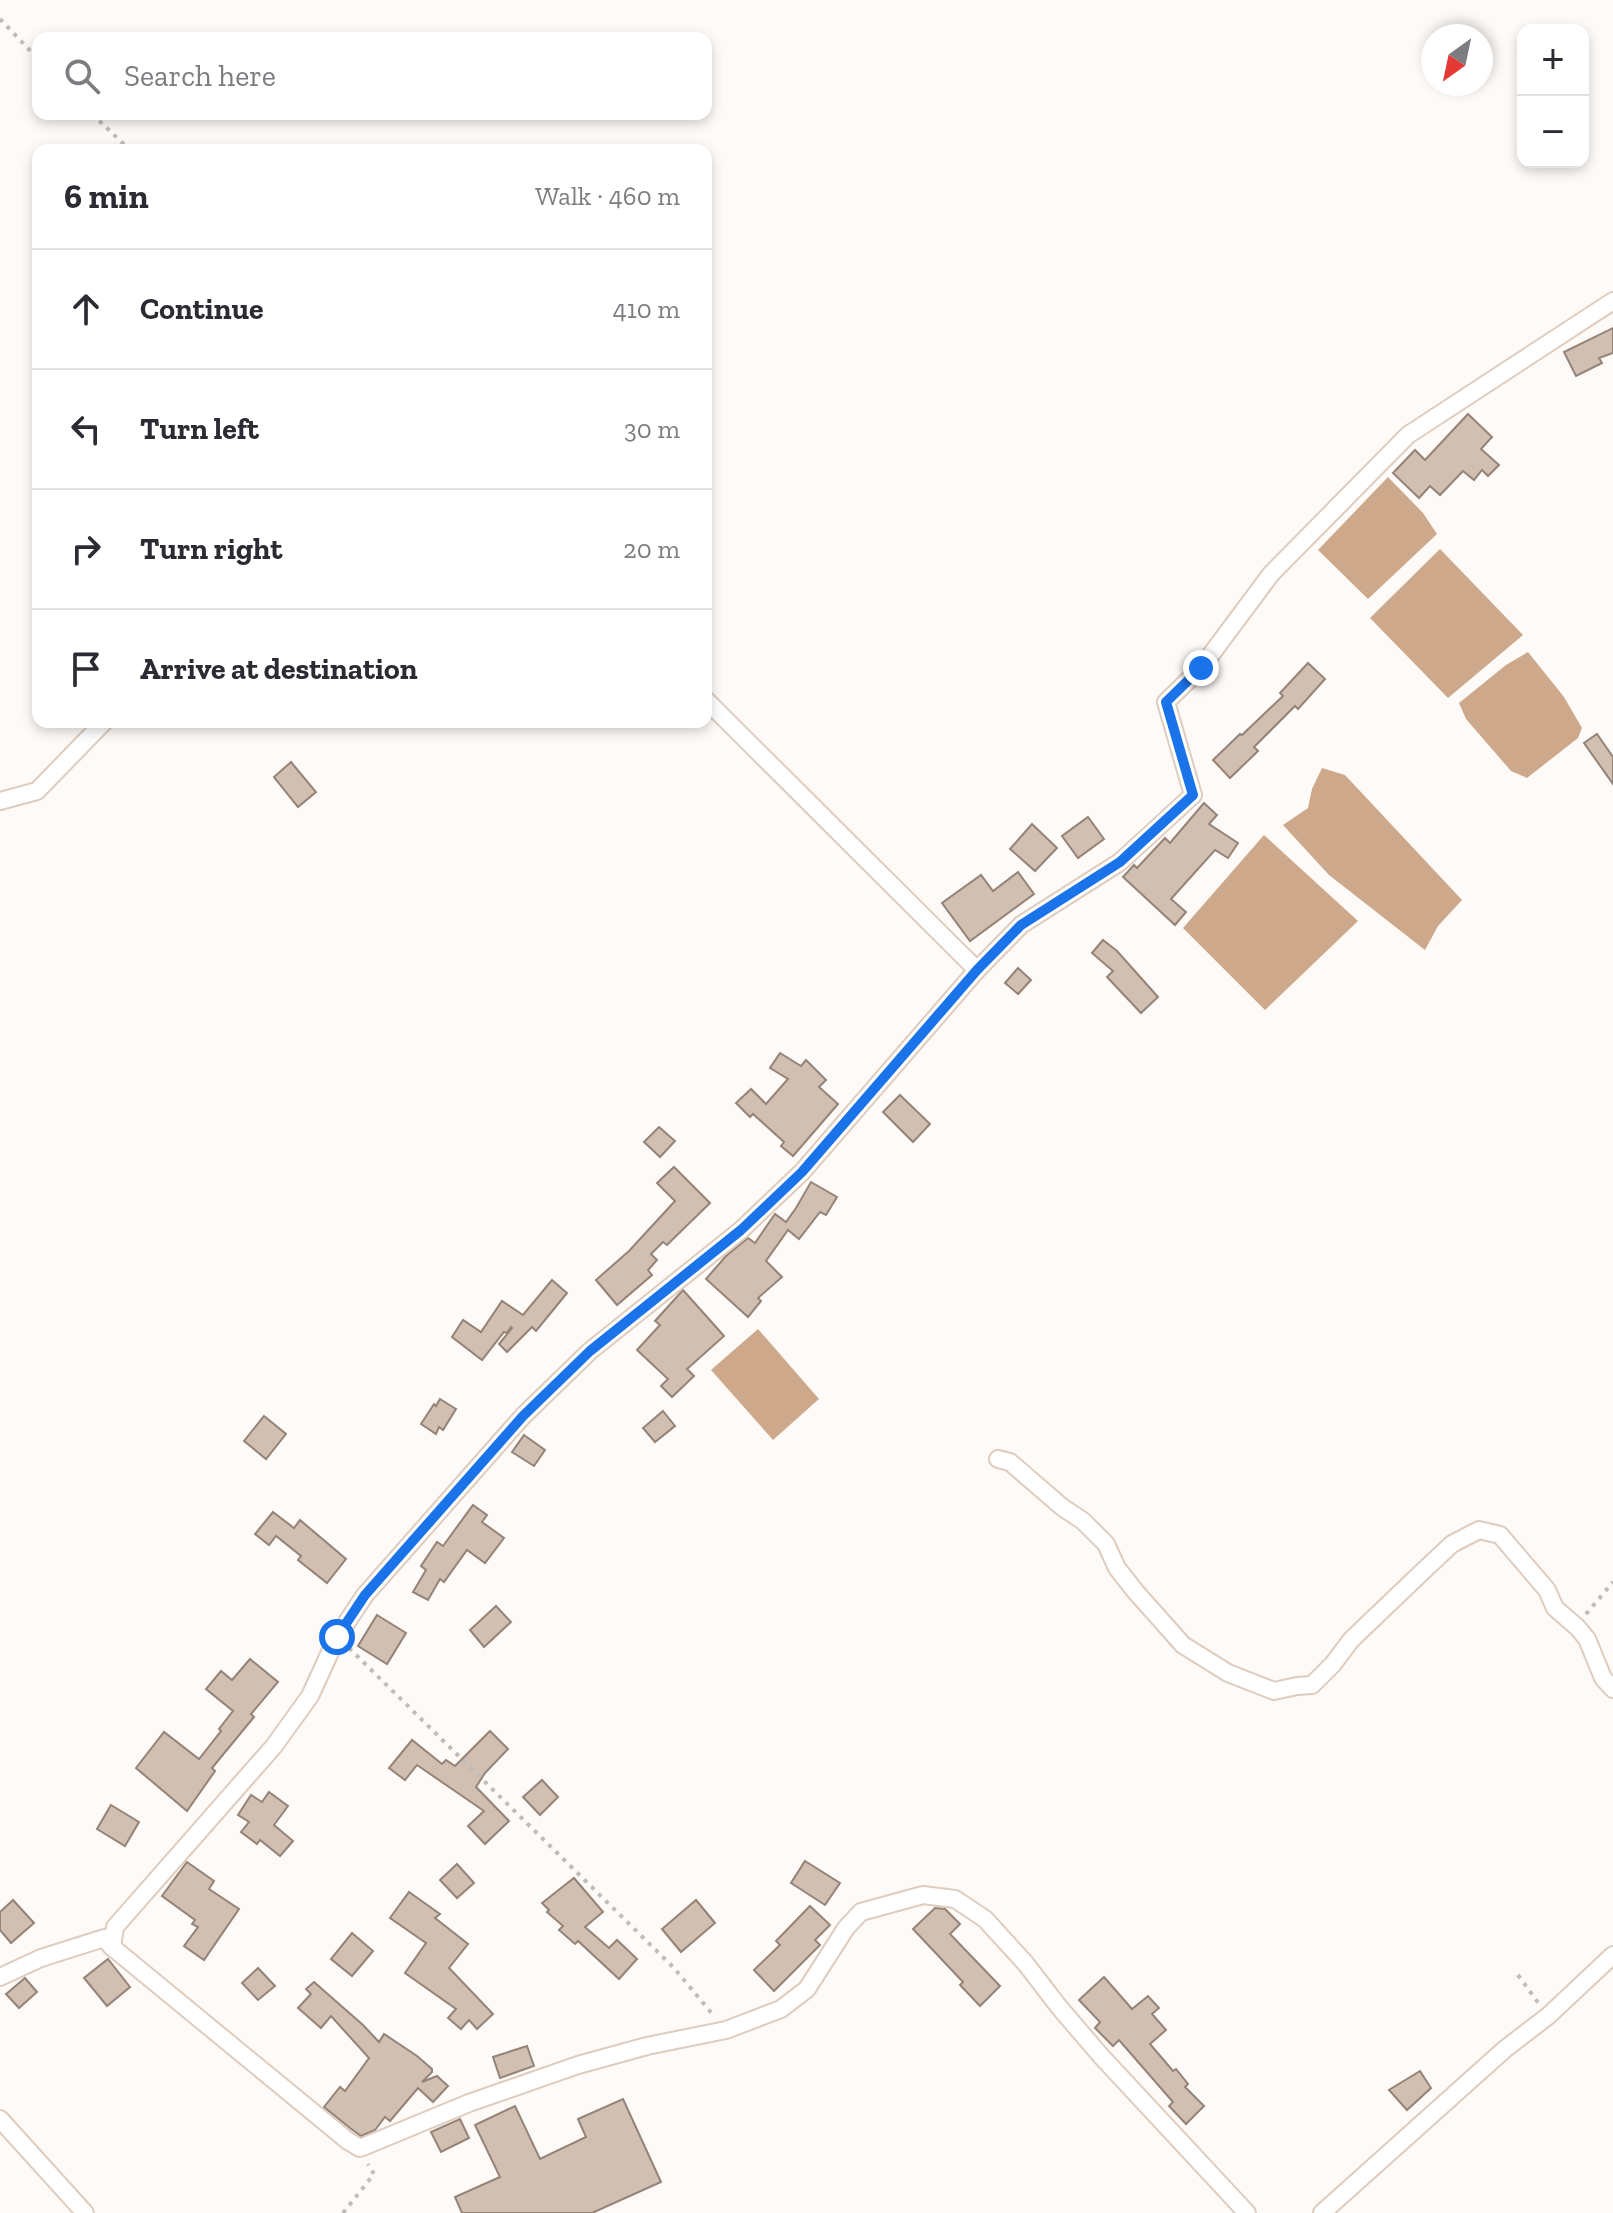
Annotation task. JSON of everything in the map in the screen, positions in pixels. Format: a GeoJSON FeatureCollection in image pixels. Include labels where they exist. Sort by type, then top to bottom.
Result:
{"type":"FeatureCollection","features":[{"type":"Feature","properties":{"kind":"street"},"geometry":{"type":"LineString","coordinates":[[112,1947],[115,1927],[274,1746],[301,1709],[337,1637],[365,1595],[523,1416],[590,1351],[741,1230],[802,1172],[977,970],[1021,925],[1120,862],[1193,795],[1166,702],[1201,668],[1271,574],[1408,435],[1613,301]]}},
{"type":"Feature","properties":{"kind":"street"},"geometry":{"type":"LineString","coordinates":[[712,706],[977,970]]}},
{"type":"Feature","properties":{"kind":"street"},"geometry":{"type":"LineString","coordinates":[[0,801],[37,791],[98,728]]}},
{"type":"Feature","properties":{"kind":"street"},"geometry":{"type":"LineString","coordinates":[[998,1459],[1010,1462],[1083,1521],[1106,1544],[1117,1568],[1183,1645],[1228,1673],[1274,1691],[1312,1685],[1351,1640],[1452,1544],[1479,1530],[1500,1535],[1547,1590],[1555,1608],[1587,1639],[1603,1678],[1613,1689]]}},
{"type":"Feature","properties":{"kind":"street"},"geometry":{"type":"LineString","coordinates":[[0,1977],[41,1958],[104,1938],[360,2148],[469,2103],[578,2065],[647,2046],[726,2030],[781,2009],[807,1989],[846,1928],[861,1912],[923,1895],[955,1899],[985,1919],[1101,2056],[1247,2213]]}},
{"type":"Feature","properties":{"kind":"street"},"geometry":{"type":"LineString","coordinates":[[1322,2213],[1505,2049],[1548,2016],[1613,1955]]}},
{"type":"Feature","properties":{"kind":"street"},"geometry":{"type":"LineString","coordinates":[[0,2119],[85,2213]]}},
{"type":"Feature","properties":{"kind":"path"},"geometry":{"type":"LineString","coordinates":[[0,19],[32,53]]}},
{"type":"Feature","properties":{"kind":"path"},"geometry":{"type":"LineString","coordinates":[[98,120],[124,144]]}},
{"type":"Feature","properties":{"kind":"path"},"geometry":{"type":"LineString","coordinates":[[1578,1628],[1591,1606],[1613,1582]]}},
{"type":"Feature","properties":{"kind":"path"},"geometry":{"type":"LineString","coordinates":[[337,1637],[674,1968],[726,2030]]}},
{"type":"Feature","properties":{"kind":"path"},"geometry":{"type":"LineString","coordinates":[[1518,1975],[1548,2016]]}},
{"type":"Feature","properties":{"kind":"path"},"geometry":{"type":"LineString","coordinates":[[343,2213],[374,2174],[360,2148]]}},
{"type":"Feature","properties":{"kind":"shaded area"},"geometry":{"type":"Polygon","coordinates":[[[1388,477],[1423,513],[1437,534],[1368,599],[1318,550],[1388,477]]]}},
{"type":"Feature","properties":{"kind":"shaded area"},"geometry":{"type":"Polygon","coordinates":[[[1440,549],[1523,635],[1448,698],[1370,618],[1440,549]]]}},
{"type":"Feature","properties":{"kind":"shaded area"},"geometry":{"type":"Polygon","coordinates":[[[1528,652],[1564,697],[1582,728],[1578,738],[1527,778],[1511,771],[1466,719],[1459,703],[1506,665],[1528,652]]]}},
{"type":"Feature","properties":{"kind":"shaded area"},"geometry":{"type":"Polygon","coordinates":[[[1322,768],[1345,775],[1462,900],[1438,926],[1425,950],[1329,875],[1283,825],[1308,808],[1312,789],[1322,768]]]}},
{"type":"Feature","properties":{"kind":"shaded area"},"geometry":{"type":"Polygon","coordinates":[[[1264,835],[1358,921],[1265,1010],[1183,928],[1264,835]]]}},
{"type":"Feature","properties":{"kind":"shaded area"},"geometry":{"type":"Polygon","coordinates":[[[758,1329],[819,1399],[773,1440],[711,1370],[758,1329]]]}},
{"type":"Feature","properties":{"kind":"building"},"geometry":{"type":"Polygon","coordinates":[[[1613,328],[1613,353],[1599,358],[1602,363],[1576,376],[1564,352],[1613,328]]]}},
{"type":"Feature","properties":{"kind":"building"},"geometry":{"type":"Polygon","coordinates":[[[1468,414],[1492,437],[1481,449],[1499,465],[1488,476],[1482,470],[1474,480],[1463,471],[1440,495],[1430,486],[1419,498],[1393,473],[1415,450],[1425,460],[1468,414]]]}},
{"type":"Feature","properties":{"kind":"building"},"geometry":{"type":"Polygon","coordinates":[[[1308,663],[1325,679],[1298,709],[1295,706],[1254,747],[1258,751],[1230,778],[1213,760],[1283,696],[1280,693],[1308,663]]]}},
{"type":"Feature","properties":{"kind":"building"},"geometry":{"type":"Polygon","coordinates":[[[1597,734],[1613,757],[1613,784],[1584,743],[1597,734]]]}},
{"type":"Feature","properties":{"kind":"building"},"geometry":{"type":"Polygon","coordinates":[[[291,762],[316,792],[298,807],[274,777],[291,762]]]}},
{"type":"Feature","properties":{"kind":"building"},"geometry":{"type":"Polygon","coordinates":[[[1204,803],[1217,815],[1209,824],[1238,843],[1228,858],[1215,850],[1171,899],[1186,912],[1175,925],[1123,877],[1134,865],[1137,868],[1165,838],[1170,843],[1204,803]]]}},
{"type":"Feature","properties":{"kind":"building"},"geometry":{"type":"Polygon","coordinates":[[[1088,817],[1104,839],[1078,858],[1062,836],[1088,817]]]}},
{"type":"Feature","properties":{"kind":"building"},"geometry":{"type":"Polygon","coordinates":[[[1032,824],[1057,848],[1035,871],[1010,849],[1032,824]]]}},
{"type":"Feature","properties":{"kind":"building"},"geometry":{"type":"Polygon","coordinates":[[[1018,872],[1034,894],[970,941],[942,903],[981,875],[993,891],[1018,872]]]}},
{"type":"Feature","properties":{"kind":"building"},"geometry":{"type":"Polygon","coordinates":[[[1103,940],[1117,951],[1158,997],[1141,1013],[1107,977],[1113,971],[1092,953],[1103,940]]]}},
{"type":"Feature","properties":{"kind":"building"},"geometry":{"type":"Polygon","coordinates":[[[1018,968],[1031,980],[1018,994],[1005,983],[1018,968]]]}},
{"type":"Feature","properties":{"kind":"building"},"geometry":{"type":"Polygon","coordinates":[[[780,1053],[801,1066],[806,1060],[826,1080],[819,1087],[838,1104],[793,1156],[781,1146],[784,1142],[736,1103],[751,1089],[766,1104],[788,1079],[770,1068],[780,1053]]]}},
{"type":"Feature","properties":{"kind":"building"},"geometry":{"type":"Polygon","coordinates":[[[900,1095],[930,1124],[913,1142],[883,1112],[900,1095]]]}},
{"type":"Feature","properties":{"kind":"building"},"geometry":{"type":"Polygon","coordinates":[[[659,1127],[675,1141],[660,1157],[644,1142],[659,1127]]]}},
{"type":"Feature","properties":{"kind":"building"},"geometry":{"type":"Polygon","coordinates":[[[674,1167],[710,1203],[667,1245],[663,1242],[651,1254],[657,1260],[648,1270],[652,1275],[617,1305],[596,1280],[629,1251],[675,1201],[657,1183],[674,1167]]]}},
{"type":"Feature","properties":{"kind":"building"},"geometry":{"type":"Polygon","coordinates":[[[811,1182],[837,1197],[826,1215],[820,1212],[799,1239],[788,1230],[766,1261],[782,1277],[758,1298],[761,1301],[748,1317],[706,1279],[726,1256],[748,1238],[755,1243],[775,1214],[786,1222],[811,1182]]]}},
{"type":"Feature","properties":{"kind":"building"},"geometry":{"type":"Polygon","coordinates":[[[552,1280],[567,1293],[536,1331],[532,1327],[507,1352],[499,1344],[511,1327],[482,1360],[452,1337],[463,1320],[481,1332],[502,1301],[523,1315],[552,1280]]]}},
{"type":"Feature","properties":{"kind":"building"},"geometry":{"type":"Polygon","coordinates":[[[683,1290],[724,1336],[687,1369],[694,1376],[672,1397],[661,1386],[668,1379],[637,1350],[660,1325],[655,1321],[683,1290]]]}},
{"type":"Feature","properties":{"kind":"building"},"geometry":{"type":"Polygon","coordinates":[[[440,1399],[456,1409],[443,1430],[439,1427],[436,1434],[421,1424],[440,1399]]]}},
{"type":"Feature","properties":{"kind":"building"},"geometry":{"type":"Polygon","coordinates":[[[663,1411],[675,1426],[655,1442],[643,1428],[663,1411]]]}},
{"type":"Feature","properties":{"kind":"building"},"geometry":{"type":"Polygon","coordinates":[[[264,1416],[286,1434],[266,1459],[244,1441],[264,1416]]]}},
{"type":"Feature","properties":{"kind":"building"},"geometry":{"type":"Polygon","coordinates":[[[524,1435],[545,1450],[534,1466],[512,1452],[524,1435]]]}},
{"type":"Feature","properties":{"kind":"building"},"geometry":{"type":"Polygon","coordinates":[[[473,1505],[487,1515],[482,1522],[504,1538],[485,1563],[467,1550],[444,1582],[440,1579],[428,1600],[413,1592],[426,1570],[421,1566],[437,1542],[443,1546],[473,1505]]]}},
{"type":"Feature","properties":{"kind":"building"},"geometry":{"type":"Polygon","coordinates":[[[273,1512],[294,1528],[300,1520],[346,1559],[327,1583],[298,1560],[301,1556],[276,1536],[269,1545],[255,1534],[273,1512]]]}},
{"type":"Feature","properties":{"kind":"building"},"geometry":{"type":"Polygon","coordinates":[[[496,1606],[511,1622],[484,1647],[470,1630],[496,1606]]]}},
{"type":"Feature","properties":{"kind":"building"},"geometry":{"type":"Polygon","coordinates":[[[377,1615],[406,1633],[387,1664],[358,1646],[377,1615]]]}},
{"type":"Feature","properties":{"kind":"building"},"geometry":{"type":"Polygon","coordinates":[[[250,1659],[278,1682],[212,1768],[215,1771],[187,1811],[136,1768],[164,1732],[199,1759],[233,1711],[206,1689],[221,1671],[232,1680],[250,1659]]]}},
{"type":"Feature","properties":{"kind":"building"},"geometry":{"type":"Polygon","coordinates":[[[490,1731],[508,1749],[476,1787],[509,1821],[485,1844],[468,1826],[484,1811],[417,1765],[405,1780],[389,1768],[412,1740],[442,1764],[446,1760],[455,1766],[490,1731]]]}},
{"type":"Feature","properties":{"kind":"building"},"geometry":{"type":"Polygon","coordinates":[[[542,1780],[558,1797],[540,1815],[523,1797],[542,1780]]]}},
{"type":"Feature","properties":{"kind":"building"},"geometry":{"type":"Polygon","coordinates":[[[269,1792],[288,1806],[274,1825],[293,1841],[280,1856],[260,1840],[257,1844],[241,1832],[249,1822],[238,1815],[251,1795],[262,1802],[269,1792]]]}},
{"type":"Feature","properties":{"kind":"building"},"geometry":{"type":"Polygon","coordinates":[[[111,1805],[139,1822],[125,1846],[97,1829],[111,1805]]]}},
{"type":"Feature","properties":{"kind":"building"},"geometry":{"type":"Polygon","coordinates":[[[805,1861],[840,1883],[825,1905],[791,1883],[805,1861]]]}},
{"type":"Feature","properties":{"kind":"building"},"geometry":{"type":"Polygon","coordinates":[[[187,1862],[214,1881],[209,1889],[239,1909],[204,1960],[184,1946],[198,1927],[192,1924],[195,1920],[162,1896],[187,1862]]]}},
{"type":"Feature","properties":{"kind":"building"},"geometry":{"type":"Polygon","coordinates":[[[457,1864],[474,1883],[457,1898],[440,1880],[457,1864]]]}},
{"type":"Feature","properties":{"kind":"building"},"geometry":{"type":"Polygon","coordinates":[[[574,1878],[603,1912],[585,1927],[609,1948],[617,1940],[637,1959],[619,1979],[578,1941],[575,1944],[559,1930],[563,1926],[542,1903],[574,1878]]]}},
{"type":"Feature","properties":{"kind":"building"},"geometry":{"type":"Polygon","coordinates":[[[409,1892],[440,1914],[435,1918],[468,1944],[449,1968],[493,2014],[477,2029],[469,2020],[461,2029],[448,2018],[456,2009],[405,1973],[426,1943],[390,1918],[409,1892]]]}},
{"type":"Feature","properties":{"kind":"building"},"geometry":{"type":"Polygon","coordinates":[[[13,1900],[34,1923],[11,1943],[0,1930],[0,1912],[13,1900]]]}},
{"type":"Feature","properties":{"kind":"building"},"geometry":{"type":"Polygon","coordinates":[[[696,1900],[715,1923],[681,1952],[662,1929],[696,1900]]]}},
{"type":"Feature","properties":{"kind":"building"},"geometry":{"type":"Polygon","coordinates":[[[810,1906],[830,1925],[815,1940],[820,1945],[774,1991],[754,1970],[780,1945],[776,1941],[810,1906]]]}},
{"type":"Feature","properties":{"kind":"building"},"geometry":{"type":"Polygon","coordinates":[[[935,1908],[945,1909],[960,1924],[950,1934],[1000,1986],[980,2006],[960,1985],[963,1982],[913,1929],[935,1908]]]}},
{"type":"Feature","properties":{"kind":"building"},"geometry":{"type":"Polygon","coordinates":[[[352,1933],[373,1951],[352,1976],[331,1959],[352,1933]]]}},
{"type":"Feature","properties":{"kind":"building"},"geometry":{"type":"Polygon","coordinates":[[[108,1959],[130,1987],[107,2006],[84,1978],[108,1959]]]}},
{"type":"Feature","properties":{"kind":"building"},"geometry":{"type":"Polygon","coordinates":[[[258,1968],[275,1986],[258,2000],[242,1983],[258,1968]]]}},
{"type":"Feature","properties":{"kind":"building"},"geometry":{"type":"Polygon","coordinates":[[[1104,1977],[1132,2009],[1148,1996],[1159,2008],[1152,2014],[1166,2030],[1150,2044],[1173,2071],[1176,2069],[1188,2084],[1185,2087],[1204,2106],[1186,2124],[1169,2106],[1173,2102],[1119,2040],[1113,2046],[1095,2028],[1100,2022],[1079,2000],[1104,1977]]]}},
{"type":"Feature","properties":{"kind":"building"},"geometry":{"type":"Polygon","coordinates":[[[25,1978],[37,1992],[19,2008],[6,1994],[25,1978]]]}},
{"type":"Feature","properties":{"kind":"building"},"geometry":{"type":"Polygon","coordinates":[[[314,1982],[379,2042],[384,2034],[432,2069],[422,2082],[437,2076],[448,2086],[433,2102],[418,2088],[390,2121],[385,2117],[375,2130],[361,2136],[350,2128],[324,2107],[340,2087],[345,2091],[369,2058],[331,2016],[321,2028],[298,2008],[311,1994],[306,1989],[314,1982]]]}},
{"type":"Feature","properties":{"kind":"building"},"geometry":{"type":"Polygon","coordinates":[[[527,2046],[534,2066],[500,2078],[493,2057],[527,2046]]]}},
{"type":"Feature","properties":{"kind":"building"},"geometry":{"type":"Polygon","coordinates":[[[1420,2071],[1431,2088],[1407,2110],[1389,2090],[1420,2071]]]}},
{"type":"Feature","properties":{"kind":"building"},"geometry":{"type":"Polygon","coordinates":[[[623,2099],[661,2182],[592,2213],[462,2213],[455,2197],[500,2177],[475,2125],[515,2106],[540,2159],[586,2137],[578,2119],[623,2099]]]}},
{"type":"Feature","properties":{"kind":"building"},"geometry":{"type":"Polygon","coordinates":[[[460,2119],[469,2138],[441,2152],[431,2132],[460,2119]]]}},
{"type":"Feature","properties":{"kind":"route"},"geometry":{"type":"LineString","coordinates":[[337,1637],[365,1595],[523,1416],[590,1351],[741,1230],[802,1172],[977,970],[1021,925],[1120,862],[1193,795],[1166,702],[1201,668]]}}]}
